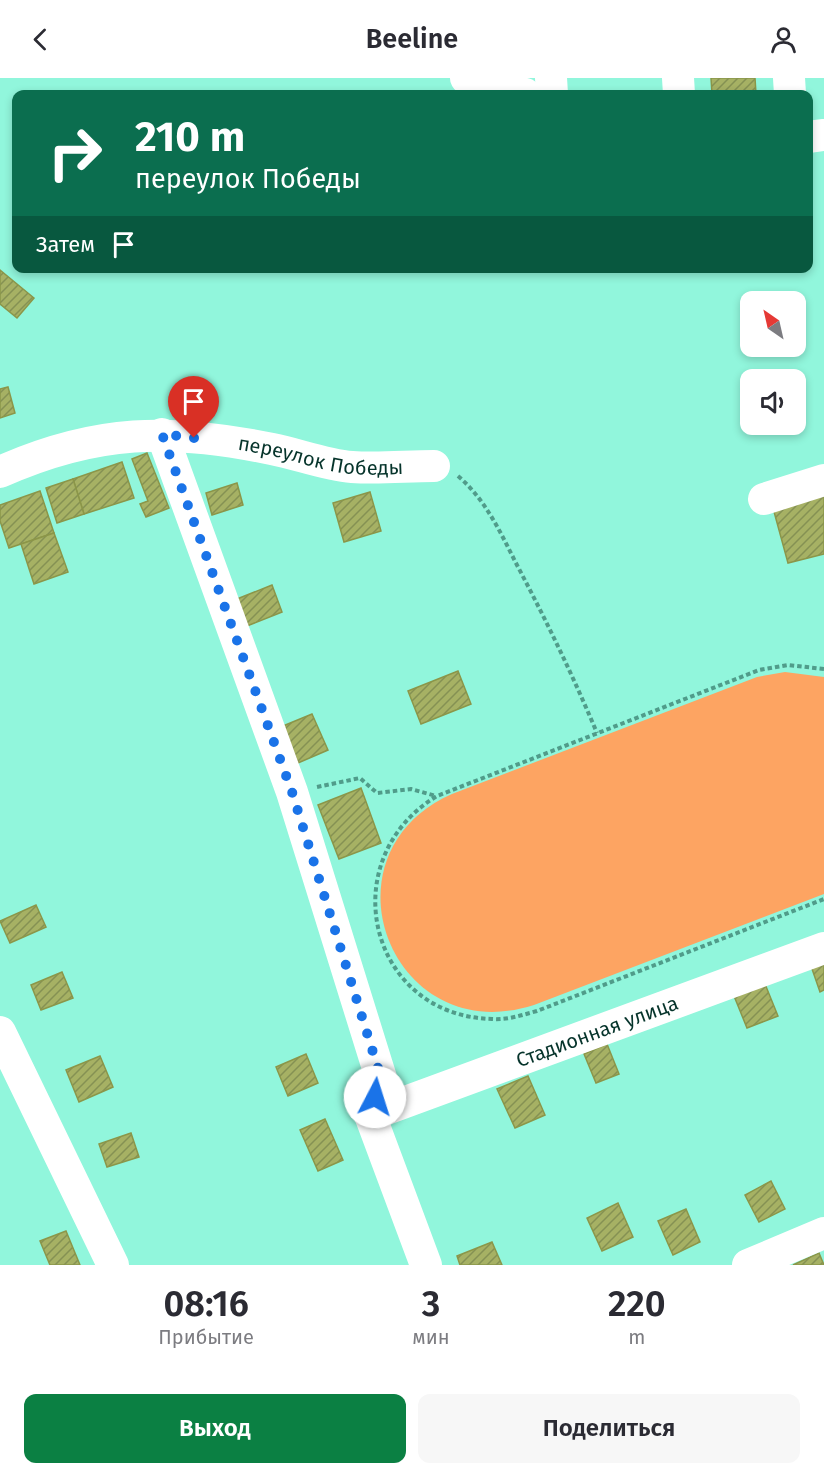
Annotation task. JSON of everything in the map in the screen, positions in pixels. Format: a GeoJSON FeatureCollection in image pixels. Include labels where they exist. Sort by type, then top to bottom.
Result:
{"type":"FeatureCollection","features":[{"type":"Feature","properties":{"kind":"street"},"geometry":{"type":"LineString","coordinates":[[466,78],[510,90]]}},
{"type":"Feature","properties":{"kind":"street"},"geometry":{"type":"LineString","coordinates":[[162,434],[292,792],[381,1078],[370,1115],[426,1265]]}},
{"type":"Feature","properties":{"kind":"street","name":"переулок Победы"},"geometry":{"type":"LineString","coordinates":[[0,472],[60,448],[91,440],[162,434],[269,448],[351,467],[434,466]]}},
{"type":"Feature","properties":{"kind":"street"},"geometry":{"type":"LineString","coordinates":[[764,499],[824,480]]}},
{"type":"Feature","properties":{"kind":"street","name":"Стадионная улица"},"geometry":{"type":"LineString","coordinates":[[370,1115],[824,948]]}},
{"type":"Feature","properties":{"kind":"street"},"geometry":{"type":"LineString","coordinates":[[0,1032],[112,1265]]}},
{"type":"Feature","properties":{"kind":"street"},"geometry":{"type":"LineString","coordinates":[[748,1265],[824,1233]]}},
{"type":"Feature","properties":{"kind":"path"},"geometry":{"type":"LineString","coordinates":[[434,466],[458,476],[475,491],[494,521],[561,648],[597,733]]}},
{"type":"Feature","properties":{"kind":"path"},"geometry":{"type":"LineString","coordinates":[[824,669],[788,665],[759,670],[437,796],[401,825],[384,853],[375,886],[375,920],[387,955],[412,988],[442,1008],[470,1017],[512,1018],[537,1011],[824,899]]}},
{"type":"Feature","properties":{"kind":"path"},"geometry":{"type":"LineString","coordinates":[[292,792],[360,778],[376,793],[411,789],[437,796]]}},
{"type":"Feature","properties":{"kind":"shaded area"},"geometry":{"type":"Polygon","coordinates":[[[785,672],[824,677],[824,894],[534,1005],[484,1012],[442,1000],[409,974],[388,939],[380,899],[387,859],[411,822],[452,794],[757,677],[785,672]]]}},
{"type":"Feature","properties":{"kind":"building"},"geometry":{"type":"Polygon","coordinates":[[[711,78],[755,78],[756,90],[712,90],[711,78]]]}},
{"type":"Feature","properties":{"kind":"building"},"geometry":{"type":"Polygon","coordinates":[[[0,270],[34,298],[17,318],[0,304],[0,270]]]}},
{"type":"Feature","properties":{"kind":"building"},"geometry":{"type":"Polygon","coordinates":[[[8,387],[15,413],[0,418],[0,389],[8,387]]]}},
{"type":"Feature","properties":{"kind":"building"},"geometry":{"type":"Polygon","coordinates":[[[147,453],[169,508],[146,517],[140,504],[148,501],[132,459],[147,453]]]}},
{"type":"Feature","properties":{"kind":"building"},"geometry":{"type":"Polygon","coordinates":[[[122,462],[134,498],[84,514],[73,479],[122,462]]]}},
{"type":"Feature","properties":{"kind":"building"},"geometry":{"type":"Polygon","coordinates":[[[73,479],[84,514],[57,523],[46,488],[73,479]]]}},
{"type":"Feature","properties":{"kind":"building"},"geometry":{"type":"Polygon","coordinates":[[[237,483],[243,505],[212,515],[206,493],[237,483]]]}},
{"type":"Feature","properties":{"kind":"building"},"geometry":{"type":"Polygon","coordinates":[[[40,491],[54,533],[9,548],[0,521],[0,505],[40,491]]]}},
{"type":"Feature","properties":{"kind":"building"},"geometry":{"type":"Polygon","coordinates":[[[370,492],[381,531],[344,542],[333,503],[370,492]]]}},
{"type":"Feature","properties":{"kind":"building"},"geometry":{"type":"Polygon","coordinates":[[[824,495],[824,554],[788,563],[773,508],[824,495]]]}},
{"type":"Feature","properties":{"kind":"building"},"geometry":{"type":"Polygon","coordinates":[[[54,533],[68,572],[34,584],[21,544],[54,533]]]}},
{"type":"Feature","properties":{"kind":"building"},"geometry":{"type":"Polygon","coordinates":[[[272,585],[282,612],[247,626],[237,599],[272,585]]]}},
{"type":"Feature","properties":{"kind":"building"},"geometry":{"type":"Polygon","coordinates":[[[458,671],[471,704],[421,724],[408,691],[458,671]]]}},
{"type":"Feature","properties":{"kind":"building"},"geometry":{"type":"Polygon","coordinates":[[[312,714],[328,750],[298,763],[283,726],[312,714]]]}},
{"type":"Feature","properties":{"kind":"building"},"geometry":{"type":"Polygon","coordinates":[[[361,788],[381,843],[339,859],[318,805],[361,788]]]}},
{"type":"Feature","properties":{"kind":"building"},"geometry":{"type":"Polygon","coordinates":[[[36,905],[46,927],[10,943],[0,921],[36,905]]]}},
{"type":"Feature","properties":{"kind":"building"},"geometry":{"type":"Polygon","coordinates":[[[824,962],[824,990],[820,992],[811,966],[824,962]]]}},
{"type":"Feature","properties":{"kind":"building"},"geometry":{"type":"Polygon","coordinates":[[[62,972],[73,998],[41,1010],[31,985],[62,972]]]}},
{"type":"Feature","properties":{"kind":"building"},"geometry":{"type":"Polygon","coordinates":[[[765,984],[778,1016],[747,1028],[734,996],[765,984]]]}},
{"type":"Feature","properties":{"kind":"building"},"geometry":{"type":"Polygon","coordinates":[[[607,1044],[619,1074],[596,1083],[584,1054],[607,1044]]]}},
{"type":"Feature","properties":{"kind":"building"},"geometry":{"type":"Polygon","coordinates":[[[306,1054],[318,1083],[288,1096],[276,1067],[306,1054]]]}},
{"type":"Feature","properties":{"kind":"building"},"geometry":{"type":"Polygon","coordinates":[[[100,1056],[113,1087],[79,1102],[66,1070],[100,1056]]]}},
{"type":"Feature","properties":{"kind":"building"},"geometry":{"type":"Polygon","coordinates":[[[528,1076],[545,1115],[515,1128],[497,1089],[528,1076]]]}},
{"type":"Feature","properties":{"kind":"building"},"geometry":{"type":"Polygon","coordinates":[[[325,1119],[343,1160],[318,1171],[300,1130],[325,1119]]]}},
{"type":"Feature","properties":{"kind":"building"},"geometry":{"type":"Polygon","coordinates":[[[131,1133],[139,1157],[107,1167],[99,1144],[131,1133]]]}},
{"type":"Feature","properties":{"kind":"building"},"geometry":{"type":"Polygon","coordinates":[[[771,1181],[785,1209],[759,1222],[745,1195],[771,1181]]]}},
{"type":"Feature","properties":{"kind":"building"},"geometry":{"type":"Polygon","coordinates":[[[618,1203],[633,1237],[602,1251],[587,1218],[618,1203]]]}},
{"type":"Feature","properties":{"kind":"building"},"geometry":{"type":"Polygon","coordinates":[[[686,1209],[700,1242],[673,1255],[658,1221],[686,1209]]]}},
{"type":"Feature","properties":{"kind":"building"},"geometry":{"type":"Polygon","coordinates":[[[66,1231],[80,1265],[50,1265],[40,1241],[66,1231]]]}},
{"type":"Feature","properties":{"kind":"building"},"geometry":{"type":"Polygon","coordinates":[[[492,1242],[502,1265],[460,1265],[457,1256],[492,1242]]]}},
{"type":"Feature","properties":{"kind":"building"},"geometry":{"type":"Polygon","coordinates":[[[819,1253],[824,1265],[793,1265],[819,1253]]]}},
{"type":"Feature","properties":{"kind":"route"},"geometry":{"type":"LineString","coordinates":[[194,438],[162,434],[292,792],[381,1078],[375,1097]]}}]}
